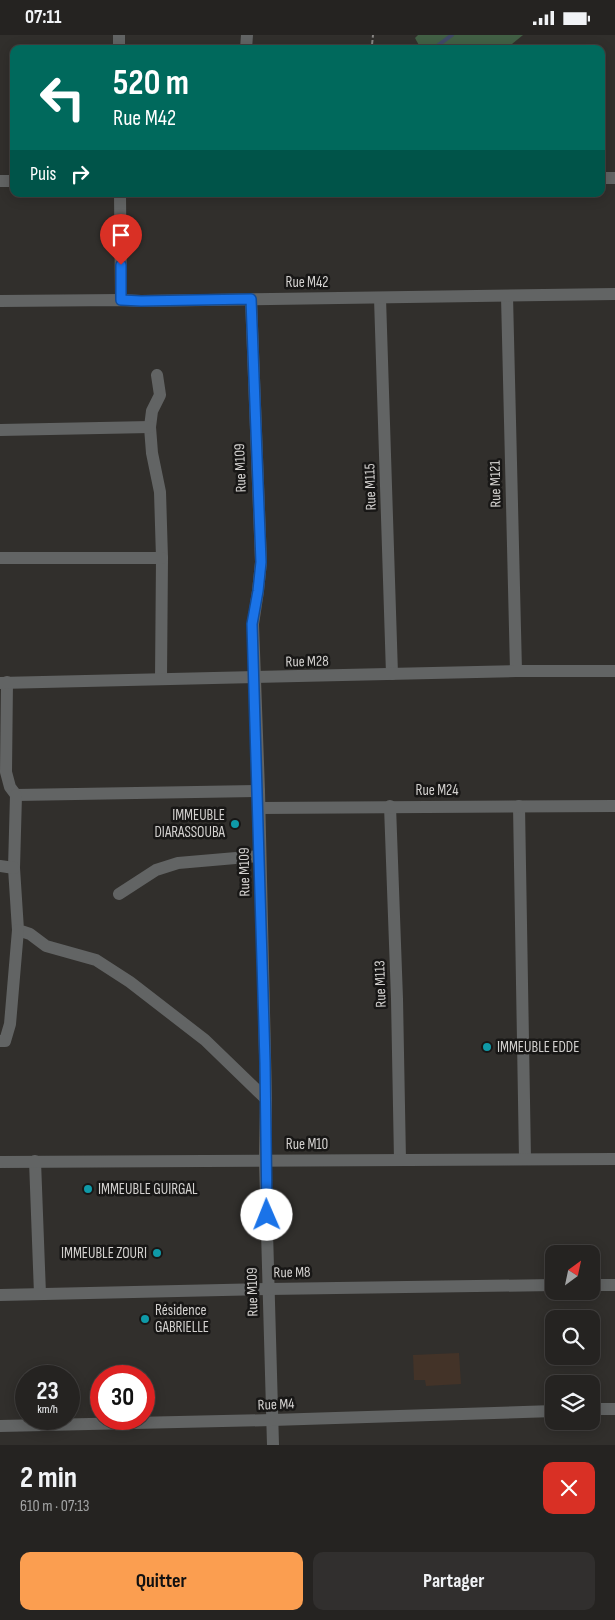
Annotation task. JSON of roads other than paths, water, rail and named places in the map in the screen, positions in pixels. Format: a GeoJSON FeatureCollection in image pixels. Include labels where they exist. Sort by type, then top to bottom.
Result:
{"type":"FeatureCollection","features":[{"type":"Feature","properties":{"kind":"street"},"geometry":{"type":"LineString","coordinates":[[120,197],[121,300]]}},
{"type":"Feature","properties":{"kind":"street","name":"Rue M42"},"geometry":{"type":"LineString","coordinates":[[0,301],[141,301],[615,294]]}},
{"type":"Feature","properties":{"kind":"street","name":"Rue M121"},"geometry":{"type":"LineString","coordinates":[[507,296],[516,671]]}},
{"type":"Feature","properties":{"kind":"street","name":"Rue M115"},"geometry":{"type":"LineString","coordinates":[[380,298],[392,674]]}},
{"type":"Feature","properties":{"kind":"street","name":"Rue M109"},"geometry":{"type":"LineString","coordinates":[[251,299],[261,562],[252,624],[259,808],[272,1445]]}},
{"type":"Feature","properties":{"kind":"street"},"geometry":{"type":"LineString","coordinates":[[157,375],[160,395],[152,411],[150,427],[152,453],[160,492],[162,558],[161,678]]}},
{"type":"Feature","properties":{"kind":"street"},"geometry":{"type":"LineString","coordinates":[[0,430],[150,427]]}},
{"type":"Feature","properties":{"kind":"street"},"geometry":{"type":"LineString","coordinates":[[0,558],[162,558]]}},
{"type":"Feature","properties":{"kind":"street","name":"Rue M28"},"geometry":{"type":"LineString","coordinates":[[4,683],[516,671],[615,671]]}},
{"type":"Feature","properties":{"kind":"street"},"geometry":{"type":"LineString","coordinates":[[0,1041],[5,1041],[10,1024],[18,930],[14,868],[16,795],[10,787],[6,772],[4,683]]}},
{"type":"Feature","properties":{"kind":"street"},"geometry":{"type":"LineString","coordinates":[[16,795],[258,791]]}},
{"type":"Feature","properties":{"kind":"street","name":"Rue M113"},"geometry":{"type":"LineString","coordinates":[[390,806],[397,999],[400,1160]]}},
{"type":"Feature","properties":{"kind":"street"},"geometry":{"type":"LineString","coordinates":[[519,806],[524,1159]]}},
{"type":"Feature","properties":{"kind":"street","name":"Rue M24"},"geometry":{"type":"LineString","coordinates":[[259,808],[615,806]]}},
{"type":"Feature","properties":{"kind":"street"},"geometry":{"type":"LineString","coordinates":[[120,894],[156,871],[178,863],[260,856]]}},
{"type":"Feature","properties":{"kind":"street"},"geometry":{"type":"LineString","coordinates":[[0,866],[14,868]]}},
{"type":"Feature","properties":{"kind":"street"},"geometry":{"type":"LineString","coordinates":[[18,930],[30,934],[46,946],[96,960],[130,982],[205,1040],[266,1099]]}},
{"type":"Feature","properties":{"kind":"street","name":"Rue M10"},"geometry":{"type":"LineString","coordinates":[[0,1163],[35,1161],[615,1159]]}},
{"type":"Feature","properties":{"kind":"street"},"geometry":{"type":"LineString","coordinates":[[35,1161],[40,1294]]}},
{"type":"Feature","properties":{"kind":"street","name":"Rue M8"},"geometry":{"type":"LineString","coordinates":[[0,1295],[545,1285]]}},
{"type":"Feature","properties":{"kind":"street"},"geometry":{"type":"LineString","coordinates":[[600,1285],[615,1285]]}},
{"type":"Feature","properties":{"kind":"street"},"geometry":{"type":"LineString","coordinates":[[600,1409],[615,1409]]}},
{"type":"Feature","properties":{"kind":"street","name":"Rue M4"},"geometry":{"type":"LineString","coordinates":[[0,1426],[545,1411]]}},
{"type":"Feature","properties":{"kind":"waterway"},"geometry":{"type":"LineString","coordinates":[[438,45],[452,35]]}},
{"type":"Feature","properties":{"kind":"place","name":"IMMEUBLE DIARASSOUBA"},"geometry":{"type":"Point","coordinates":[235,824]}},
{"type":"Feature","properties":{"kind":"place","name":"IMMEUBLE EDDE"},"geometry":{"type":"Point","coordinates":[487,1047]}},
{"type":"Feature","properties":{"kind":"place","name":"IMMEUBLE GUIRGAL"},"geometry":{"type":"Point","coordinates":[88,1189]}},
{"type":"Feature","properties":{"kind":"place","name":"IMMEUBLE ZOURI"},"geometry":{"type":"Point","coordinates":[157,1253]}},
{"type":"Feature","properties":{"kind":"place","name":"Résidence GABRIELLE"},"geometry":{"type":"Point","coordinates":[145,1319]}}]}
